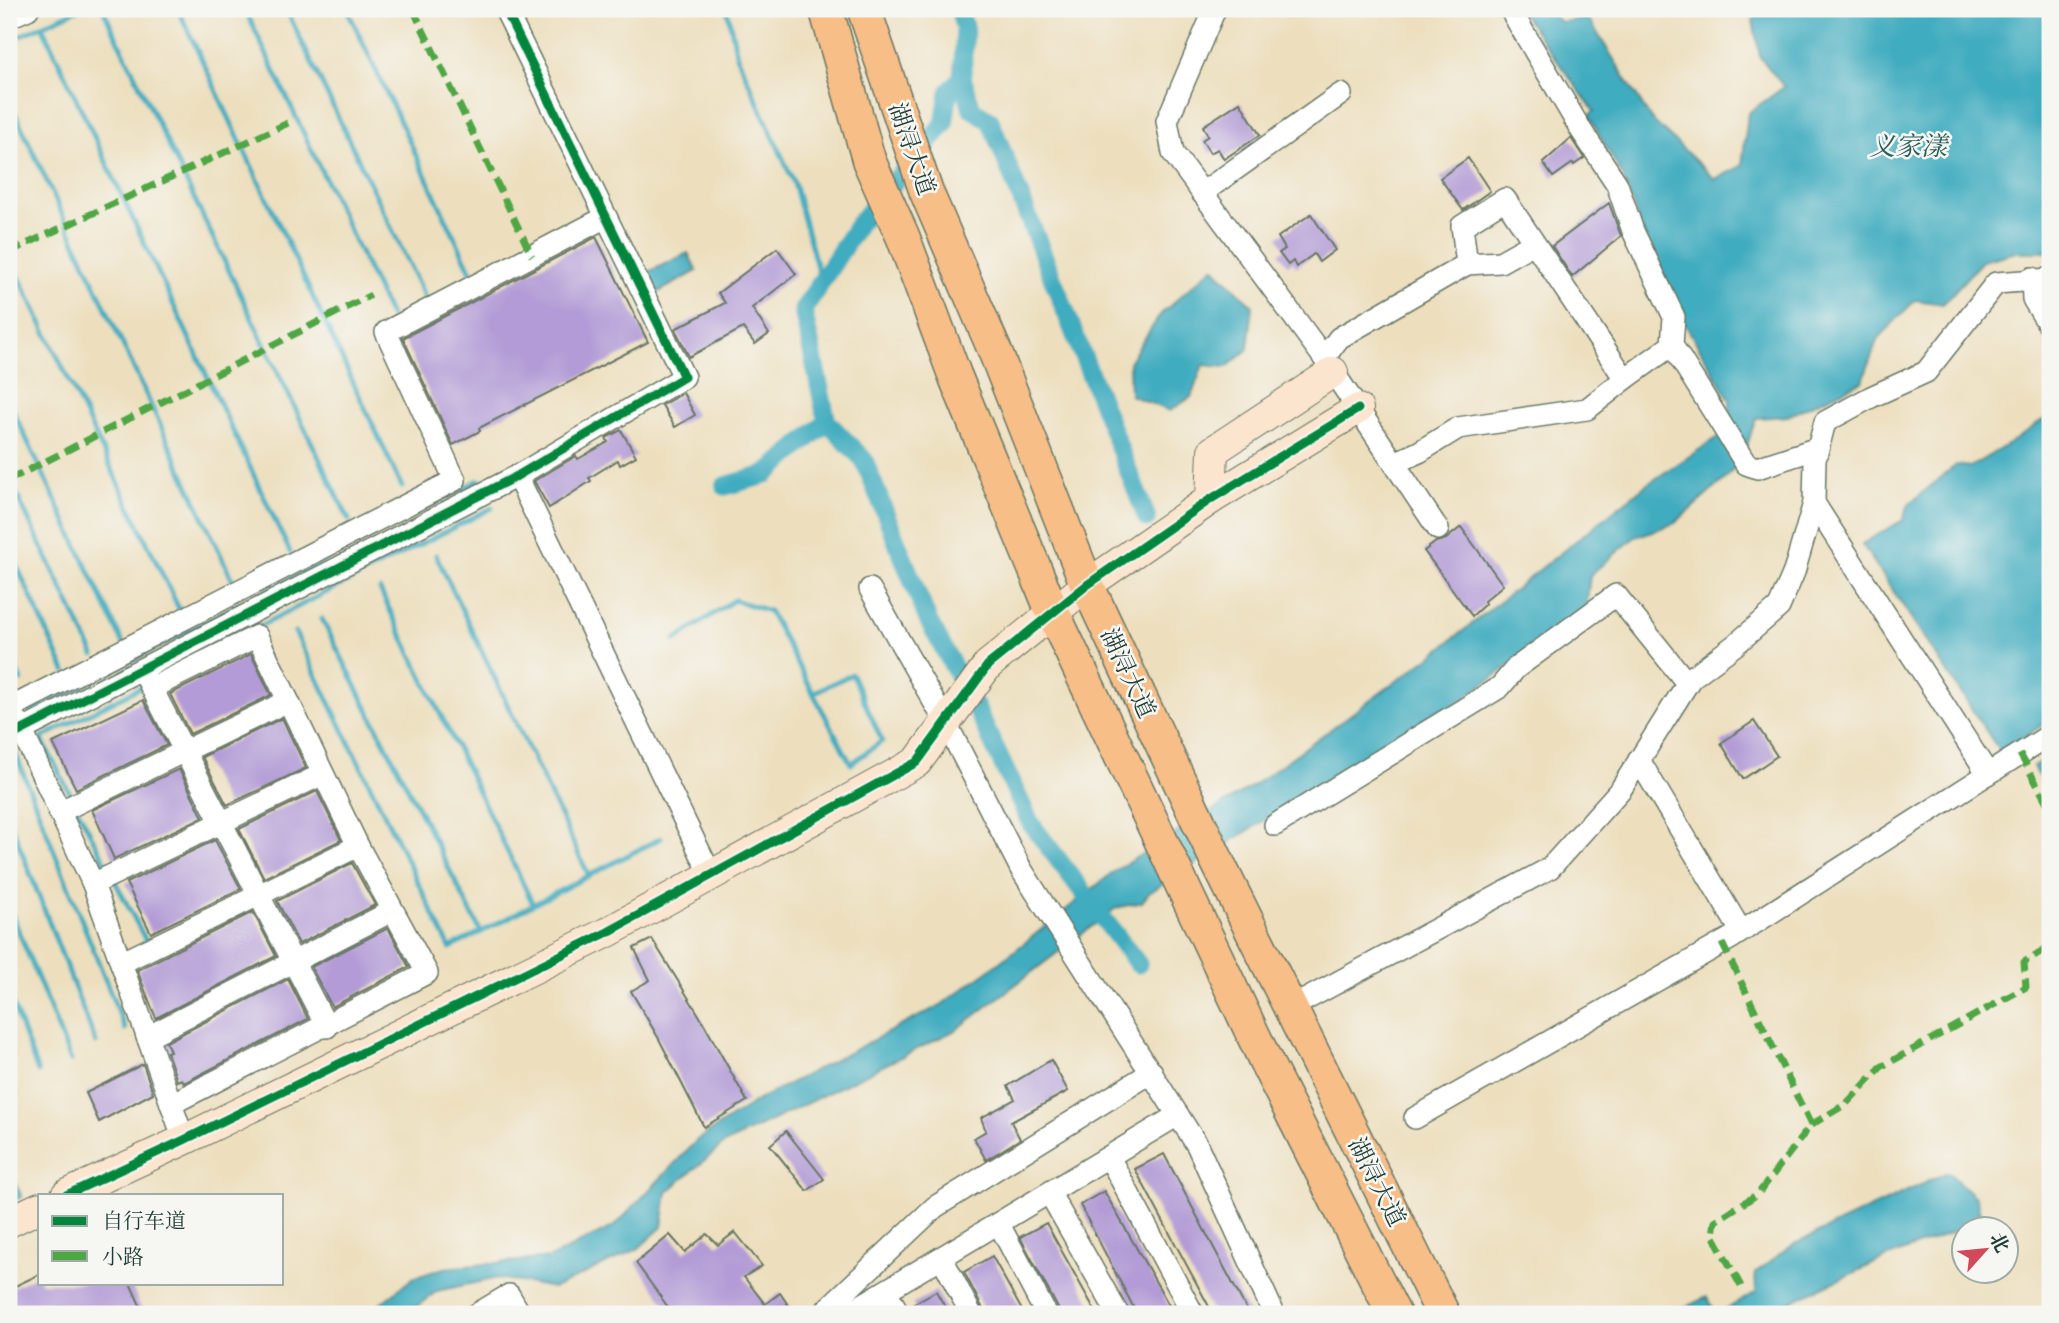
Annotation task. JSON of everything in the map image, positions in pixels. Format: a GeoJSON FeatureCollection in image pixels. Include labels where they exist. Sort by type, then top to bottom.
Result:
{"type":"FeatureCollection","features":[{"type":"Feature","properties":{"kind":"main road","name":"湖浔大道"},"geometry":{"type":"LineString","coordinates":[[826,9],[869,161],[903,237],[956,376],[1053,613],[1267,1064],[1394,1314]]}},
{"type":"Feature","properties":{"kind":"main road","name":"湖浔大道"},"geometry":{"type":"LineString","coordinates":[[864,9],[926,191],[994,349],[1087,585],[1181,786],[1443,1314]]}},
{"type":"Feature","properties":{"kind":"street"},"geometry":{"type":"LineString","coordinates":[[9,17],[28,9]]}},
{"type":"Feature","properties":{"kind":"street"},"geometry":{"type":"LineString","coordinates":[[147,678],[517,475],[684,377],[505,9]]}},
{"type":"Feature","properties":{"kind":"street"},"geometry":{"type":"LineString","coordinates":[[1215,9],[1167,121],[1172,153],[1329,365],[1438,529]]}},
{"type":"Feature","properties":{"kind":"street"},"geometry":{"type":"LineString","coordinates":[[1510,9],[1581,130],[1617,184],[1633,230],[1674,317],[1672,345],[1746,464],[1757,468],[1818,448]]}},
{"type":"Feature","properties":{"kind":"street"},"geometry":{"type":"LineString","coordinates":[[1202,193],[1341,94]]}},
{"type":"Feature","properties":{"kind":"street"},"geometry":{"type":"LineString","coordinates":[[1467,264],[1462,226],[1505,199],[1625,379]]}},
{"type":"Feature","properties":{"kind":"street"},"geometry":{"type":"LineString","coordinates":[[184,1140],[93,884],[59,812],[15,734],[10,703],[455,480],[386,332],[606,217]]}},
{"type":"Feature","properties":{"kind":"street"},"geometry":{"type":"LineString","coordinates":[[1211,499],[1213,451],[1329,365],[1339,338],[1467,264],[1500,262],[1534,243]]}},
{"type":"Feature","properties":{"kind":"street"},"geometry":{"type":"LineString","coordinates":[[1290,1008],[1550,868],[1621,789],[1691,678],[1779,607],[1794,572],[1814,503],[1815,460],[1825,422],[1926,372],[1996,283],[2041,278],[2033,299],[2050,327]]}},
{"type":"Feature","properties":{"kind":"street"},"geometry":{"type":"LineString","coordinates":[[1394,463],[1419,452],[1458,428],[1587,409],[1672,345]]}},
{"type":"Feature","properties":{"kind":"street"},"geometry":{"type":"LineString","coordinates":[[68,1194],[608,932],[917,762],[988,665],[1087,585],[1211,499],[1358,409]]}},
{"type":"Feature","properties":{"kind":"street"},"geometry":{"type":"LineString","coordinates":[[517,475],[711,875]]}},
{"type":"Feature","properties":{"kind":"street"},"geometry":{"type":"LineString","coordinates":[[1814,503],[1988,774]]}},
{"type":"Feature","properties":{"kind":"street"},"geometry":{"type":"LineString","coordinates":[[870,589],[946,723],[1021,869],[1197,1145],[1274,1314]]}},
{"type":"Feature","properties":{"kind":"street"},"geometry":{"type":"LineString","coordinates":[[1275,825],[1500,687],[1516,668],[1616,595],[1687,683]]}},
{"type":"Feature","properties":{"kind":"street"},"geometry":{"type":"LineString","coordinates":[[15,734],[147,678],[257,636],[358,846],[427,973],[171,1104]]}},
{"type":"Feature","properties":{"kind":"street"},"geometry":{"type":"LineString","coordinates":[[147,678],[327,1026]]}},
{"type":"Feature","properties":{"kind":"street"},"geometry":{"type":"LineString","coordinates":[[59,812],[288,701]]}},
{"type":"Feature","properties":{"kind":"street"},"geometry":{"type":"LineString","coordinates":[[1415,1118],[1741,931],[2050,735]]}},
{"type":"Feature","properties":{"kind":"street"},"geometry":{"type":"LineString","coordinates":[[1639,760],[1741,931]]}},
{"type":"Feature","properties":{"kind":"street"},"geometry":{"type":"LineString","coordinates":[[93,884],[323,774]]}},
{"type":"Feature","properties":{"kind":"street"},"geometry":{"type":"LineString","coordinates":[[121,963],[358,846]]}},
{"type":"Feature","properties":{"kind":"street"},"geometry":{"type":"LineString","coordinates":[[147,1037],[391,911]]}},
{"type":"Feature","properties":{"kind":"street"},"geometry":{"type":"LineString","coordinates":[[828,1314],[828,1308],[935,1207],[1152,1072]]}},
{"type":"Feature","properties":{"kind":"street"},"geometry":{"type":"LineString","coordinates":[[847,1314],[1178,1115]]}},
{"type":"Feature","properties":{"kind":"street"},"geometry":{"type":"LineString","coordinates":[[1109,1157],[1193,1314]]}},
{"type":"Feature","properties":{"kind":"street"},"geometry":{"type":"LineString","coordinates":[[1050,1194],[1118,1314]]}},
{"type":"Feature","properties":{"kind":"street"},"geometry":{"type":"LineString","coordinates":[[9,1222],[38,1208]]}},
{"type":"Feature","properties":{"kind":"street"},"geometry":{"type":"LineString","coordinates":[[999,1224],[1046,1314]]}},
{"type":"Feature","properties":{"kind":"street"},"geometry":{"type":"LineString","coordinates":[[942,1258],[971,1314]]}},
{"type":"Feature","properties":{"kind":"street"},"geometry":{"type":"LineString","coordinates":[[886,1291],[899,1314]]}},
{"type":"Feature","properties":{"kind":"street"},"geometry":{"type":"LineString","coordinates":[[477,1314],[509,1295],[520,1314]]}},
{"type":"Feature","properties":{"kind":"water","name":"义家漾"},"geometry":{"type":"Polygon","coordinates":[[[1519,9],[1548,9],[1560,22],[1588,18],[1651,119],[1715,179],[1742,166],[1748,113],[1784,87],[1760,57],[1753,20],[1768,9],[2050,9],[2050,252],[2016,252],[1982,261],[1943,304],[1915,300],[1877,340],[1863,381],[1788,416],[1756,418],[1743,458],[1724,480],[1675,523],[1635,537],[1590,575],[1586,612],[1444,712],[1438,711],[1149,893],[1142,902],[1116,908],[956,1030],[724,1144],[667,1192],[662,1227],[638,1249],[554,1288],[498,1278],[437,1291],[407,1314],[383,1314],[376,1307],[413,1278],[444,1268],[550,1258],[615,1226],[697,1140],[763,1097],[941,1005],[1008,956],[1116,870],[1251,787],[1434,654],[1646,485],[1729,430],[1730,400],[1679,314],[1648,249],[1623,177],[1589,116],[1594,111],[1519,9]]]}},
{"type":"Feature","properties":{"kind":"water"},"geometry":{"type":"Polygon","coordinates":[[[688,253],[697,271],[657,293],[646,273],[688,253]]]}},
{"type":"Feature","properties":{"kind":"water"},"geometry":{"type":"Polygon","coordinates":[[[1213,267],[1253,306],[1248,349],[1227,367],[1203,365],[1191,397],[1170,411],[1130,395],[1129,362],[1161,314],[1213,267]]]}},
{"type":"Feature","properties":{"kind":"water"},"geometry":{"type":"Polygon","coordinates":[[[2050,415],[2050,720],[2001,753],[1862,544],[1903,520],[1909,504],[1956,465],[1970,467],[2050,415]]]}},
{"type":"Feature","properties":{"kind":"water"},"geometry":{"type":"Polygon","coordinates":[[[2050,755],[2050,797],[2033,766],[2050,755]]]}},
{"type":"Feature","properties":{"kind":"water"},"geometry":{"type":"Polygon","coordinates":[[[9,1170],[22,1197],[9,1202],[9,1170]]]}},
{"type":"Feature","properties":{"kind":"water"},"geometry":{"type":"Polygon","coordinates":[[[1948,1172],[1976,1198],[1980,1214],[1951,1214],[1951,1233],[1886,1258],[1764,1314],[1718,1314],[1756,1292],[1755,1273],[1794,1244],[1948,1172]]]}},
{"type":"Feature","properties":{"kind":"water"},"geometry":{"type":"Polygon","coordinates":[[[1707,1297],[1717,1314],[1622,1314],[1631,1310],[1685,1307],[1707,1297]]]}},
{"type":"Feature","properties":{"kind":"building"},"geometry":{"type":"Polygon","coordinates":[[[1240,102],[1260,135],[1224,159],[1218,149],[1210,153],[1202,140],[1208,136],[1203,126],[1240,102]]]}},
{"type":"Feature","properties":{"kind":"building"},"geometry":{"type":"Polygon","coordinates":[[[1571,138],[1584,158],[1553,177],[1543,163],[1571,138]]]}},
{"type":"Feature","properties":{"kind":"building"},"geometry":{"type":"Polygon","coordinates":[[[1468,158],[1490,191],[1463,210],[1440,178],[1468,158]]]}},
{"type":"Feature","properties":{"kind":"building"},"geometry":{"type":"Polygon","coordinates":[[[1609,203],[1621,236],[1572,277],[1552,246],[1609,203]]]}},
{"type":"Feature","properties":{"kind":"building"},"geometry":{"type":"Polygon","coordinates":[[[1311,214],[1335,250],[1319,262],[1314,254],[1296,267],[1293,261],[1288,265],[1279,253],[1285,249],[1278,237],[1311,214]]]}},
{"type":"Feature","properties":{"kind":"building"},"geometry":{"type":"Polygon","coordinates":[[[596,237],[648,342],[479,428],[480,431],[453,445],[403,338],[596,237]]]}},
{"type":"Feature","properties":{"kind":"building"},"geometry":{"type":"Polygon","coordinates":[[[777,248],[796,274],[752,308],[769,334],[755,344],[743,328],[689,357],[675,329],[725,303],[718,293],[777,248]]]}},
{"type":"Feature","properties":{"kind":"building"},"geometry":{"type":"Polygon","coordinates":[[[683,393],[695,415],[675,427],[662,405],[683,393]]]}},
{"type":"Feature","properties":{"kind":"building"},"geometry":{"type":"Polygon","coordinates":[[[621,430],[636,456],[620,465],[618,460],[549,508],[534,481],[576,456],[578,459],[608,442],[606,438],[621,430]]]}},
{"type":"Feature","properties":{"kind":"building"},"geometry":{"type":"Polygon","coordinates":[[[1461,527],[1503,585],[1484,601],[1485,604],[1472,616],[1424,551],[1461,527]]]}},
{"type":"Feature","properties":{"kind":"building"},"geometry":{"type":"Polygon","coordinates":[[[251,654],[271,695],[190,734],[170,694],[251,654]]]}},
{"type":"Feature","properties":{"kind":"building"},"geometry":{"type":"Polygon","coordinates":[[[143,700],[167,745],[76,789],[53,743],[143,700]]]}},
{"type":"Feature","properties":{"kind":"building"},"geometry":{"type":"Polygon","coordinates":[[[282,718],[306,768],[227,805],[202,757],[282,718]]]}},
{"type":"Feature","properties":{"kind":"building"},"geometry":{"type":"Polygon","coordinates":[[[1754,721],[1777,756],[1743,779],[1721,743],[1754,721]]]}},
{"type":"Feature","properties":{"kind":"building"},"geometry":{"type":"Polygon","coordinates":[[[179,769],[203,817],[114,859],[92,810],[179,769]]]}},
{"type":"Feature","properties":{"kind":"building"},"geometry":{"type":"Polygon","coordinates":[[[317,791],[341,840],[264,878],[239,829],[317,791]]]}},
{"type":"Feature","properties":{"kind":"building"},"geometry":{"type":"Polygon","coordinates":[[[215,840],[241,889],[151,933],[126,883],[215,840]]]}},
{"type":"Feature","properties":{"kind":"building"},"geometry":{"type":"Polygon","coordinates":[[[352,863],[375,905],[299,944],[277,901],[352,863]]]}},
{"type":"Feature","properties":{"kind":"building"},"geometry":{"type":"Polygon","coordinates":[[[253,912],[276,956],[156,1018],[137,970],[253,912]]]}},
{"type":"Feature","properties":{"kind":"building"},"geometry":{"type":"Polygon","coordinates":[[[388,928],[409,967],[332,1007],[311,967],[388,928]]]}},
{"type":"Feature","properties":{"kind":"building"},"geometry":{"type":"Polygon","coordinates":[[[652,939],[747,1101],[704,1127],[631,991],[650,980],[634,948],[652,939]]]}},
{"type":"Feature","properties":{"kind":"building"},"geometry":{"type":"Polygon","coordinates":[[[288,979],[308,1019],[184,1083],[182,1079],[177,1081],[166,1042],[288,979]]]}},
{"type":"Feature","properties":{"kind":"building"},"geometry":{"type":"Polygon","coordinates":[[[1051,1060],[1068,1091],[1011,1122],[1020,1139],[986,1160],[974,1138],[986,1131],[981,1118],[1015,1099],[1008,1086],[1051,1060]]]}},
{"type":"Feature","properties":{"kind":"building"},"geometry":{"type":"Polygon","coordinates":[[[143,1064],[153,1093],[99,1122],[86,1093],[143,1064]]]}},
{"type":"Feature","properties":{"kind":"building"},"geometry":{"type":"Polygon","coordinates":[[[786,1131],[824,1179],[807,1191],[770,1145],[786,1131]]]}},
{"type":"Feature","properties":{"kind":"building"},"geometry":{"type":"Polygon","coordinates":[[[1164,1154],[1249,1314],[1213,1314],[1135,1169],[1164,1154]]]}},
{"type":"Feature","properties":{"kind":"building"},"geometry":{"type":"Polygon","coordinates":[[[1104,1191],[1174,1314],[1137,1314],[1080,1205],[1104,1191]]]}},
{"type":"Feature","properties":{"kind":"building"},"geometry":{"type":"Polygon","coordinates":[[[1046,1223],[1097,1314],[1061,1314],[1020,1237],[1046,1223]]]}},
{"type":"Feature","properties":{"kind":"building"},"geometry":{"type":"Polygon","coordinates":[[[735,1232],[762,1266],[744,1277],[765,1304],[780,1293],[794,1314],[673,1314],[636,1263],[670,1235],[685,1252],[707,1234],[718,1245],[735,1232]]]}},
{"type":"Feature","properties":{"kind":"building"},"geometry":{"type":"Polygon","coordinates":[[[992,1256],[1024,1314],[986,1314],[983,1309],[964,1272],[992,1256]]]}},
{"type":"Feature","properties":{"kind":"building"},"geometry":{"type":"Polygon","coordinates":[[[38,1275],[38,1284],[130,1284],[144,1314],[9,1314],[9,1289],[38,1275]]]}},
{"type":"Feature","properties":{"kind":"building"},"geometry":{"type":"Polygon","coordinates":[[[936,1291],[949,1314],[918,1314],[913,1304],[936,1291]]]}},
{"type":"Feature","properties":{"kind":"waterway"},"geometry":{"type":"LineString","coordinates":[[9,41],[79,9]]}},
{"type":"Feature","properties":{"kind":"waterway"},"geometry":{"type":"LineString","coordinates":[[103,9],[349,520]]}},
{"type":"Feature","properties":{"kind":"waterway"},"geometry":{"type":"LineString","coordinates":[[178,9],[402,487]]}},
{"type":"Feature","properties":{"kind":"waterway"},"geometry":{"type":"LineString","coordinates":[[245,9],[390,316]]}},
{"type":"Feature","properties":{"kind":"waterway"},"geometry":{"type":"LineString","coordinates":[[286,9],[426,300]]}},
{"type":"Feature","properties":{"kind":"waterway"},"geometry":{"type":"LineString","coordinates":[[347,9],[473,276]]}},
{"type":"Feature","properties":{"kind":"waterway"},"geometry":{"type":"LineString","coordinates":[[727,9],[737,56],[794,183],[821,282]]}},
{"type":"Feature","properties":{"kind":"waterway"},"geometry":{"type":"LineString","coordinates":[[725,486],[765,475],[827,422],[803,310],[859,223],[944,124],[949,92],[962,77],[965,29],[959,9]]}},
{"type":"Feature","properties":{"kind":"waterway"},"geometry":{"type":"LineString","coordinates":[[42,26],[290,552]]}},
{"type":"Feature","properties":{"kind":"waterway"},"geometry":{"type":"LineString","coordinates":[[962,77],[972,109],[990,120],[1147,518]]}},
{"type":"Feature","properties":{"kind":"waterway"},"geometry":{"type":"LineString","coordinates":[[9,100],[232,579]]}},
{"type":"Feature","properties":{"kind":"waterway"},"geometry":{"type":"LineString","coordinates":[[9,256],[181,613]]}},
{"type":"Feature","properties":{"kind":"waterway"},"geometry":{"type":"LineString","coordinates":[[9,402],[123,643]]}},
{"type":"Feature","properties":{"kind":"waterway"},"geometry":{"type":"LineString","coordinates":[[827,422],[864,460],[928,620],[976,708],[1031,824],[1138,964]]}},
{"type":"Feature","properties":{"kind":"waterway"},"geometry":{"type":"LineString","coordinates":[[9,479],[94,655]]}},
{"type":"Feature","properties":{"kind":"waterway"},"geometry":{"type":"LineString","coordinates":[[32,712],[479,480]]}},
{"type":"Feature","properties":{"kind":"waterway"},"geometry":{"type":"LineString","coordinates":[[254,629],[492,508]]}},
{"type":"Feature","properties":{"kind":"waterway"},"geometry":{"type":"LineString","coordinates":[[9,549],[65,671]]}},
{"type":"Feature","properties":{"kind":"waterway"},"geometry":{"type":"LineString","coordinates":[[436,555],[589,876]]}},
{"type":"Feature","properties":{"kind":"waterway"},"geometry":{"type":"LineString","coordinates":[[380,590],[533,904]]}},
{"type":"Feature","properties":{"kind":"waterway"},"geometry":{"type":"LineString","coordinates":[[675,640],[734,600],[769,611],[851,764],[882,741],[852,674],[813,693]]}},
{"type":"Feature","properties":{"kind":"waterway"},"geometry":{"type":"LineString","coordinates":[[322,619],[481,932]]}},
{"type":"Feature","properties":{"kind":"waterway"},"geometry":{"type":"LineString","coordinates":[[295,632],[450,948],[661,838]]}},
{"type":"Feature","properties":{"kind":"waterway"},"geometry":{"type":"LineString","coordinates":[[9,649],[21,681]]}},
{"type":"Feature","properties":{"kind":"waterway"},"geometry":{"type":"LineString","coordinates":[[73,799],[41,738],[145,685]]}},
{"type":"Feature","properties":{"kind":"waterway"},"geometry":{"type":"LineString","coordinates":[[10,740],[125,1029]]}},
{"type":"Feature","properties":{"kind":"waterway"},"geometry":{"type":"LineString","coordinates":[[77,808],[110,871]]}},
{"type":"Feature","properties":{"kind":"waterway"},"geometry":{"type":"LineString","coordinates":[[9,819],[96,1043]]}},
{"type":"Feature","properties":{"kind":"waterway"},"geometry":{"type":"LineString","coordinates":[[114,879],[148,945]]}},
{"type":"Feature","properties":{"kind":"waterway"},"geometry":{"type":"LineString","coordinates":[[9,907],[71,1061]]}},
{"type":"Feature","properties":{"kind":"waterway"},"geometry":{"type":"LineString","coordinates":[[9,994],[38,1072]]}},
{"type":"Feature","properties":{"kind":"waterway"},"geometry":{"type":"LineString","coordinates":[[9,1080],[14,1093]]}},
{"type":"Feature","properties":{"kind":"marked path"},"geometry":{"type":"LineString","coordinates":[[413,9],[532,256]]}},
{"type":"Feature","properties":{"kind":"marked path"},"geometry":{"type":"LineString","coordinates":[[9,252],[288,123]]}},
{"type":"Feature","properties":{"kind":"marked path"},"geometry":{"type":"LineString","coordinates":[[9,480],[371,295]]}},
{"type":"Feature","properties":{"kind":"marked path"},"geometry":{"type":"LineString","coordinates":[[2020,754],[2050,808]]}},
{"type":"Feature","properties":{"kind":"marked path"},"geometry":{"type":"LineString","coordinates":[[1722,943],[1811,1125],[1758,1194],[1715,1221],[1713,1235],[1743,1290]]}},
{"type":"Feature","properties":{"kind":"marked path"},"geometry":{"type":"LineString","coordinates":[[1811,1125],[1846,1104],[1881,1067],[2026,987],[2024,962],[2050,946]]}},
{"type":"Feature","properties":{"kind":"cycle path"},"geometry":{"type":"LineString","coordinates":[[9,737],[517,476],[684,377],[505,9]]}},
{"type":"Feature","properties":{"kind":"cycle path"},"geometry":{"type":"LineString","coordinates":[[68,1194],[608,932],[917,762],[988,665],[1087,585],[1211,499],[1358,409]]}}]}
